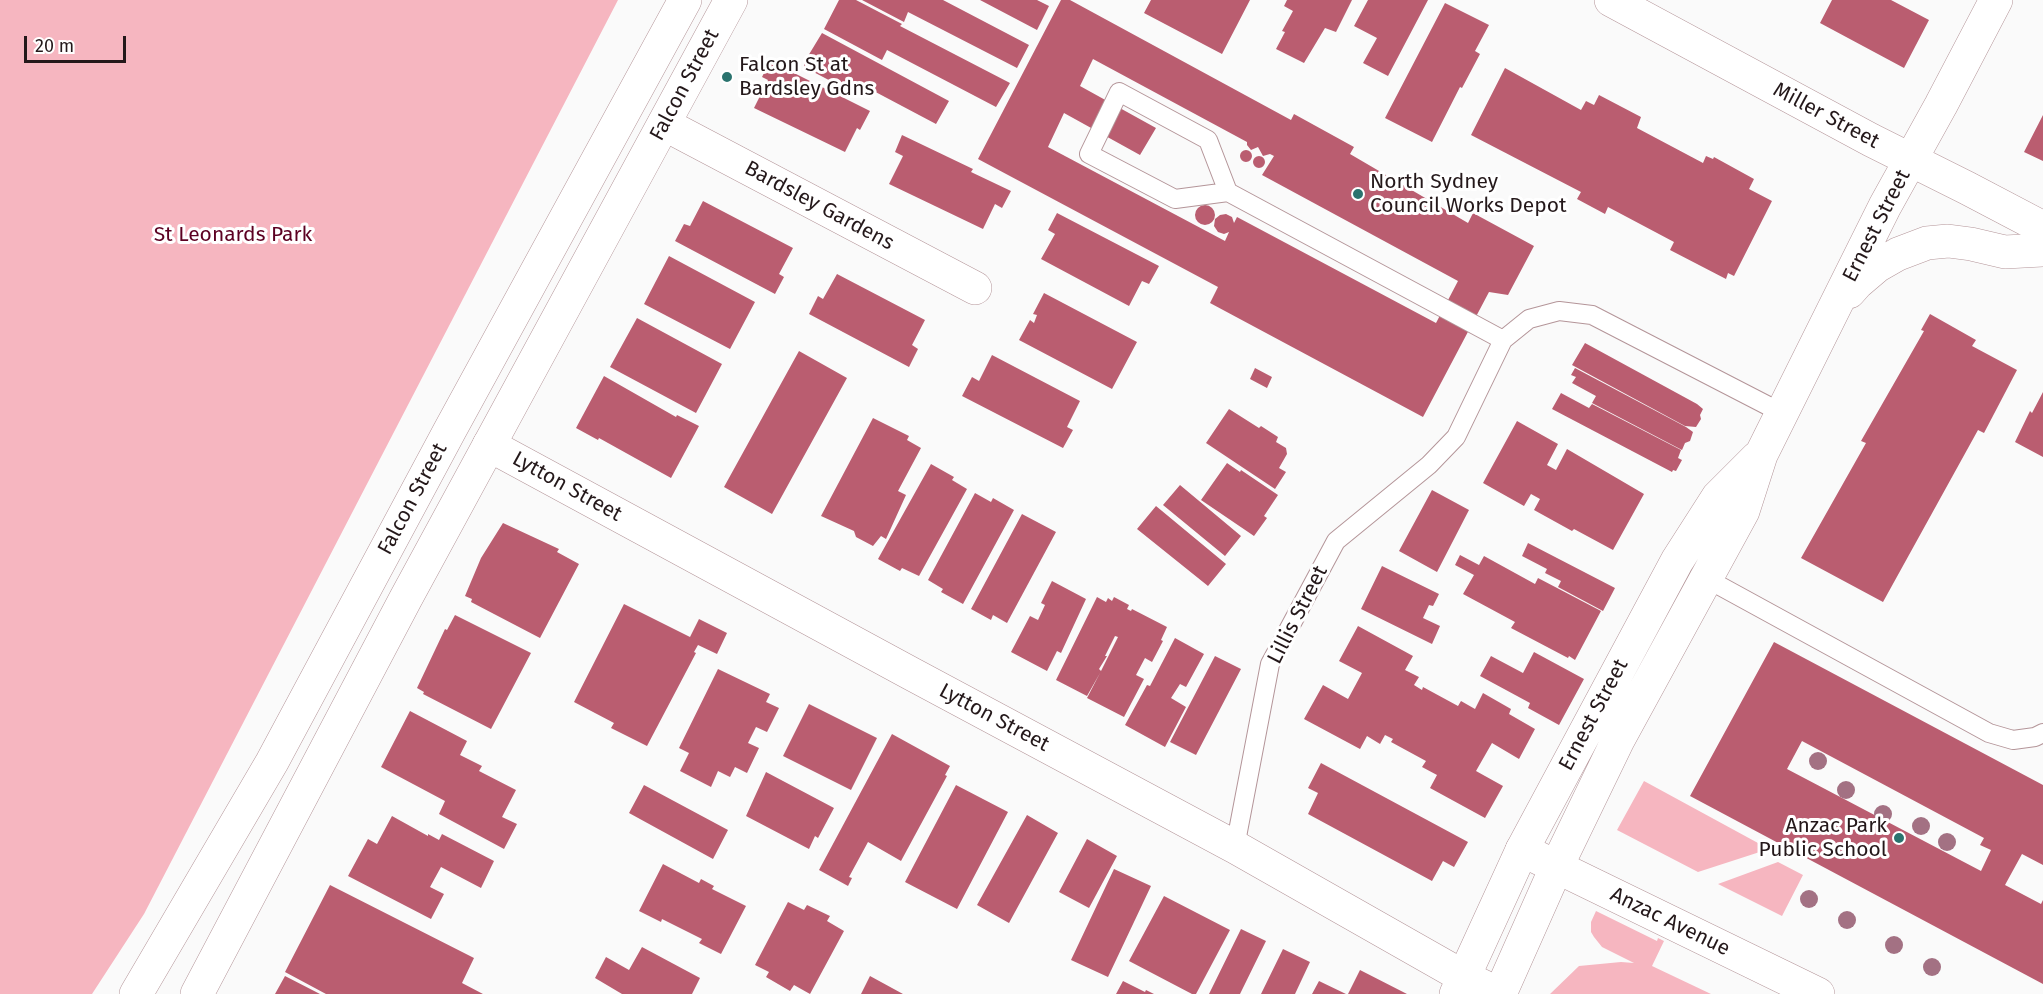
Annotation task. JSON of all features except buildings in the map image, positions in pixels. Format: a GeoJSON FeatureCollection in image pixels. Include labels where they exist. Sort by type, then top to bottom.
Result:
{"type":"FeatureCollection","features":[{"type":"Feature","properties":{"kind":"main road","name":"Falcon Street"},"geometry":{"type":"LineString","coordinates":[[136,994],[272,762],[478,378],[686,0]]}},
{"type":"Feature","properties":{"kind":"main road","name":"Falcon Street"},"geometry":{"type":"LineString","coordinates":[[197,994],[489,445],[731,0]]}},
{"type":"Feature","properties":{"kind":"main road","name":"Miller Street"},"geometry":{"type":"LineString","coordinates":[[1611,0],[1911,161],[2043,228]]}},
{"type":"Feature","properties":{"kind":"main road","name":"Ernest Street"},"geometry":{"type":"LineString","coordinates":[[1499,994],[1556,868],[1618,740],[1743,511],[1761,454],[1885,206],[1996,0]]}},
{"type":"Feature","properties":{"kind":"main road","name":"Bardsley Gardens"},"geometry":{"type":"LineString","coordinates":[[664,124],[975,288]]}},
{"type":"Feature","properties":{"kind":"main road"},"geometry":{"type":"LineString","coordinates":[[1836,306],[1877,266],[1898,254],[1927,243],[1947,241],[2006,252],[2043,250]]}},
{"type":"Feature","properties":{"kind":"main road","name":"Lytton Street"},"geometry":{"type":"LineString","coordinates":[[489,445],[1235,847],[1460,985],[1499,994]]}},
{"type":"Feature","properties":{"kind":"main road","name":"Ernest Street"},"geometry":{"type":"LineString","coordinates":[[1460,985],[1522,850],[1677,561],[1718,497],[1761,454]]}},
{"type":"Feature","properties":{"kind":"main road","name":"Anzac Avenue"},"geometry":{"type":"LineString","coordinates":[[1522,850],[1818,994]]}},
{"type":"Feature","properties":{"kind":"lane"},"geometry":{"type":"LineString","coordinates":[[1228,192],[1208,140],[1119,92],[1089,154],[1175,199],[1228,192],[1503,339],[1529,319],[1559,311],[1593,315],[1782,413]]}},
{"type":"Feature","properties":{"kind":"lane","name":"Lillis Street"},"geometry":{"type":"LineString","coordinates":[[1235,847],[1270,663],[1336,541],[1429,465],[1456,437],[1503,339]]}},
{"type":"Feature","properties":{"kind":"lane"},"geometry":{"type":"LineString","coordinates":[[1677,561],[1989,733],[2013,740],[2035,737],[2043,733]]}},
{"type":"Feature","properties":{"kind":"green space","name":"St Leonards Park"},"geometry":{"type":"Polygon","coordinates":[[[0,0],[618,0],[144,914],[92,994],[0,994],[0,0]]]}},
{"type":"Feature","properties":{"kind":"green space"},"geometry":{"type":"Polygon","coordinates":[[[1644,781],[1769,849],[1698,872],[1617,830],[1644,781]]]}},
{"type":"Feature","properties":{"kind":"green space"},"geometry":{"type":"Polygon","coordinates":[[[1778,862],[1803,875],[1782,916],[1718,884],[1778,862]]]}},
{"type":"Feature","properties":{"kind":"green space"},"geometry":{"type":"Polygon","coordinates":[[[1596,911],[1657,941],[1658,938],[1664,941],[1652,966],[1711,994],[1550,994],[1579,966],[1634,963],[1602,947],[1594,937],[1591,932],[1591,922],[1596,911]]]}},
{"type":"Feature","properties":{"kind":"place","name":"Falcon St at Bardsley Gdns"},"geometry":{"type":"Point","coordinates":[727,77]}},
{"type":"Feature","properties":{"kind":"place","name":"North Sydney Council Works Depot"},"geometry":{"type":"Point","coordinates":[1358,194]}},
{"type":"Feature","properties":{"kind":"place","name":"Anzac Park Public School"},"geometry":{"type":"Point","coordinates":[1899,838]}}]}
